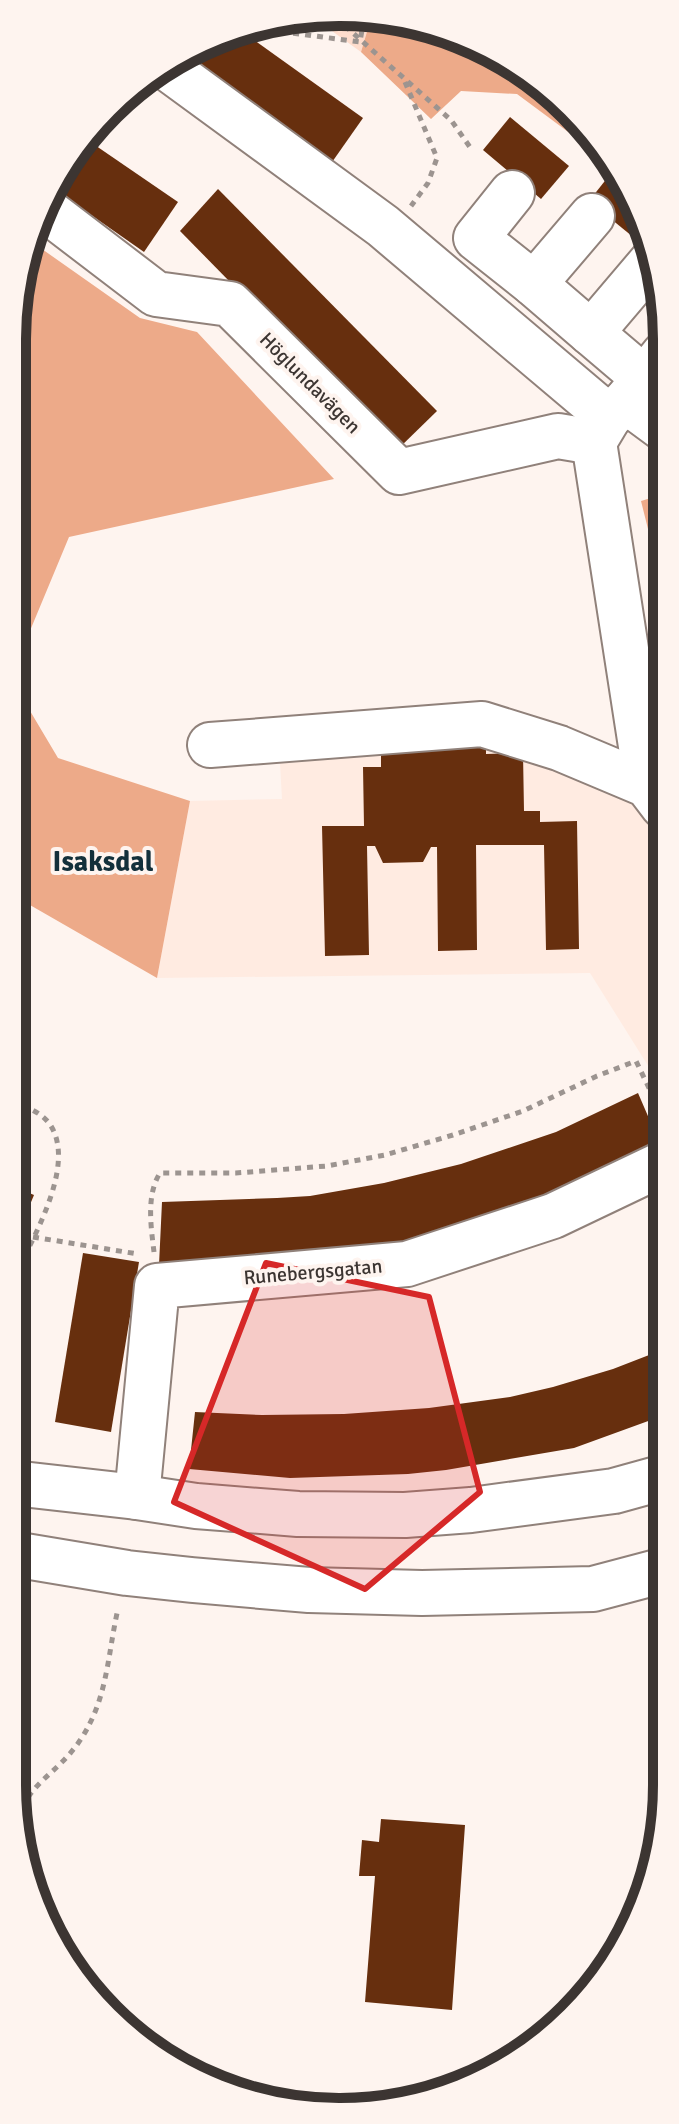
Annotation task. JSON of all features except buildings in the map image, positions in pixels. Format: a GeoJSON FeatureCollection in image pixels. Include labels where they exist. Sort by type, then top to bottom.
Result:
{"type":"FeatureCollection","features":[{"type":"Feature","properties":{"kind":"street"},"geometry":{"type":"LineString","coordinates":[[174,73],[391,232],[628,398],[653,420]]}},
{"type":"Feature","properties":{"kind":"street"},"geometry":{"type":"LineString","coordinates":[[512,193],[476,238],[591,333],[628,398],[653,766]]}},
{"type":"Feature","properties":{"kind":"street","name":"Höglundavägen"},"geometry":{"type":"LineString","coordinates":[[52,215],[156,294],[230,304],[399,472],[558,436],[628,398]]}},
{"type":"Feature","properties":{"kind":"street"},"geometry":{"type":"LineString","coordinates":[[534,284],[592,216]]}},
{"type":"Feature","properties":{"kind":"street"},"geometry":{"type":"LineString","coordinates":[[591,333],[645,270]]}},
{"type":"Feature","properties":{"kind":"street"},"geometry":{"type":"LineString","coordinates":[[210,745],[482,724],[559,748],[653,794]]}},
{"type":"Feature","properties":{"kind":"street","name":"Runebergsgatan"},"geometry":{"type":"LineString","coordinates":[[156,1271],[407,1264],[553,1216],[653,1168]]}},
{"type":"Feature","properties":{"kind":"street"},"geometry":{"type":"LineString","coordinates":[[137,1497],[156,1271]]}},
{"type":"Feature","properties":{"kind":"street"},"geometry":{"type":"LineString","coordinates":[[26,1484],[196,1506],[298,1514],[405,1515],[471,1510],[614,1491],[653,1480]]}},
{"type":"Feature","properties":{"kind":"street"},"geometry":{"type":"LineString","coordinates":[[26,1556],[127,1573],[309,1590],[422,1593],[593,1589],[653,1573]]}},
{"type":"Feature","properties":{"kind":"path"},"geometry":{"type":"LineString","coordinates":[[344,26],[451,120],[472,150]]}},
{"type":"Feature","properties":{"kind":"path"},"geometry":{"type":"LineString","coordinates":[[360,42],[362,27]]}},
{"type":"Feature","properties":{"kind":"path"},"geometry":{"type":"LineString","coordinates":[[283,31],[360,42]]}},
{"type":"Feature","properties":{"kind":"path"},"geometry":{"type":"LineString","coordinates":[[391,232],[428,183],[437,158],[405,79]]}},
{"type":"Feature","properties":{"kind":"path"},"geometry":{"type":"LineString","coordinates":[[33,1237],[156,1271],[152,1203],[154,1183],[160,1173],[236,1173],[327,1166],[385,1155],[523,1111],[636,1061],[653,1096]]}},
{"type":"Feature","properties":{"kind":"path"},"geometry":{"type":"LineString","coordinates":[[26,1107],[50,1124],[59,1147],[50,1201],[26,1252]]}},
{"type":"Feature","properties":{"kind":"path"},"geometry":{"type":"LineString","coordinates":[[27,1800],[44,1778],[72,1752],[91,1723],[104,1682],[119,1606]]}},
{"type":"Feature","properties":{"kind":"highlighted area"},"geometry":{"type":"Polygon","coordinates":[[[266,1263],[429,1297],[480,1492],[365,1589],[174,1502],[266,1263]]]}},
{"type":"Feature","properties":{"kind":"shaded area"},"geometry":{"type":"Polygon","coordinates":[[[326,27],[368,28],[361,52],[326,27]]]}},
{"type":"Feature","properties":{"kind":"shaded area"},"geometry":{"type":"Polygon","coordinates":[[[368,28],[401,32],[459,50],[496,68],[530,91],[561,118],[586,147],[517,94],[461,91],[431,119],[361,52],[368,28]]]}},
{"type":"Feature","properties":{"kind":"shaded area"},"geometry":{"type":"Polygon","coordinates":[[[40,248],[140,318],[197,332],[334,479],[69,537],[26,640],[26,340],[32,278],[40,248]]]}},
{"type":"Feature","properties":{"kind":"shaded area"},"geometry":{"type":"Polygon","coordinates":[[[653,497],[653,549],[641,501],[653,497]]]}},
{"type":"Feature","properties":{"kind":"shaded area"},"geometry":{"type":"Polygon","coordinates":[[[26,704],[58,758],[190,801],[157,978],[26,903],[26,704]]]}},
{"type":"Feature","properties":{"kind":"shaded area"},"geometry":{"type":"Polygon","coordinates":[[[486,736],[556,759],[640,807],[653,822],[653,1074],[590,973],[157,978],[190,801],[282,799],[279,745],[486,736]]]}},
{"type":"Feature","properties":{"kind":"district","name":"Isaksdal"},"geometry":{"type":"Point","coordinates":[103,862]}}]}
